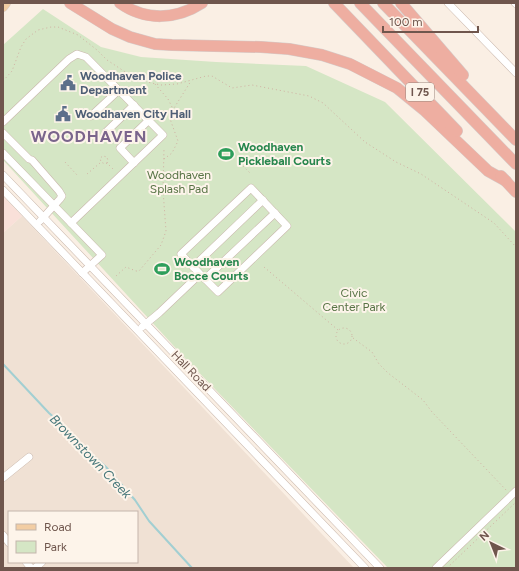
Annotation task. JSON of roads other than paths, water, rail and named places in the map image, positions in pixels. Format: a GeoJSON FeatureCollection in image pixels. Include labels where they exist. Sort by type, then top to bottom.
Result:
{"type":"FeatureCollection","features":[{"type":"Feature","properties":{"kind":"highway"},"geometry":{"type":"LineString","coordinates":[[70,3],[112,29],[130,37],[156,44],[172,46],[261,47],[289,49],[322,55],[350,64],[397,88],[424,110],[488,171],[506,181]]}},
{"type":"Feature","properties":{"kind":"highway"},"geometry":{"type":"LineString","coordinates":[[120,3],[140,13],[160,16],[180,14],[202,3]]}},
{"type":"Feature","properties":{"kind":"highway","name":"I 75"},"geometry":{"type":"LineString","coordinates":[[334,3],[516,192]]}},
{"type":"Feature","properties":{"kind":"highway","name":"I 75"},"geometry":{"type":"LineString","coordinates":[[360,3],[516,164]]}},
{"type":"Feature","properties":{"kind":"highway"},"geometry":{"type":"LineString","coordinates":[[383,3],[516,140]]}},
{"type":"Feature","properties":{"kind":"highway"},"geometry":{"type":"LineString","coordinates":[[401,3],[492,108],[498,121]]}},
{"type":"Feature","properties":{"kind":"main road"},"geometry":{"type":"LineString","coordinates":[[3,7],[6,3]]}},
{"type":"Feature","properties":{"kind":"street"},"geometry":{"type":"LineString","coordinates":[[448,3],[516,73]]}},
{"type":"Feature","properties":{"kind":"street"},"geometry":{"type":"LineString","coordinates":[[3,122],[69,59],[77,54],[86,57],[163,135],[71,223]]}},
{"type":"Feature","properties":{"kind":"street"},"geometry":{"type":"LineString","coordinates":[[91,116],[119,90]]}},
{"type":"Feature","properties":{"kind":"street"},"geometry":{"type":"LineString","coordinates":[[106,132],[134,105]]}},
{"type":"Feature","properties":{"kind":"street"},"geometry":{"type":"LineString","coordinates":[[134,163],[120,148],[149,120]]}},
{"type":"Feature","properties":{"kind":"street"},"geometry":{"type":"LineString","coordinates":[[3,133],[29,159],[32,160],[62,196],[44,218],[36,225]]}},
{"type":"Feature","properties":{"kind":"street"},"geometry":{"type":"LineString","coordinates":[[3,153],[102,255],[82,273]]}},
{"type":"Feature","properties":{"kind":"street","name":"Hall Road"},"geometry":{"type":"LineString","coordinates":[[3,175],[380,568]]}},
{"type":"Feature","properties":{"kind":"street"},"geometry":{"type":"LineString","coordinates":[[251,188],[263,200],[287,226],[218,292],[181,254],[251,188]]}},
{"type":"Feature","properties":{"kind":"street","name":"Hall Road"},"geometry":{"type":"LineString","coordinates":[[3,190],[365,568]]}},
{"type":"Feature","properties":{"kind":"street"},"geometry":{"type":"LineString","coordinates":[[193,267],[263,200]]}},
{"type":"Feature","properties":{"kind":"street"},"geometry":{"type":"LineString","coordinates":[[137,331],[203,277],[275,213]]}},
{"type":"Feature","properties":{"kind":"street"},"geometry":{"type":"LineString","coordinates":[[229,426],[237,419]]}},
{"type":"Feature","properties":{"kind":"street"},"geometry":{"type":"LineString","coordinates":[[3,478],[30,457]]}},
{"type":"Feature","properties":{"kind":"street"},"geometry":{"type":"LineString","coordinates":[[436,568],[512,492]]}},
{"type":"Feature","properties":{"kind":"waterway","name":"Brownstown Creek"},"geometry":{"type":"LineString","coordinates":[[3,364],[49,413],[106,467],[135,500],[149,521],[192,568]]}},
{"type":"Feature","properties":{"kind":"place","name":"Woodhaven Police Department"},"geometry":{"type":"Point","coordinates":[68,83]}},
{"type":"Feature","properties":{"kind":"place","name":"Woodhaven City Hall"},"geometry":{"type":"Point","coordinates":[63,114]}},
{"type":"Feature","properties":{"kind":"place","name":"Woodhaven Pickleball Courts"},"geometry":{"type":"Point","coordinates":[226,154]}},
{"type":"Feature","properties":{"kind":"place","name":"Woodhaven Bocce Courts"},"geometry":{"type":"Point","coordinates":[162,269]}},
{"type":"Feature","properties":{"kind":"district","name":"WOODHAVEN"},"geometry":{"type":"Point","coordinates":[89,136]}},
{"type":"Feature","properties":{"kind":"park label","name":"Woodhaven Splash Pad"},"geometry":{"type":"Point","coordinates":[179,182]}},
{"type":"Feature","properties":{"kind":"park label","name":"Civic Center Park"},"geometry":{"type":"Point","coordinates":[354,300]}}]}
